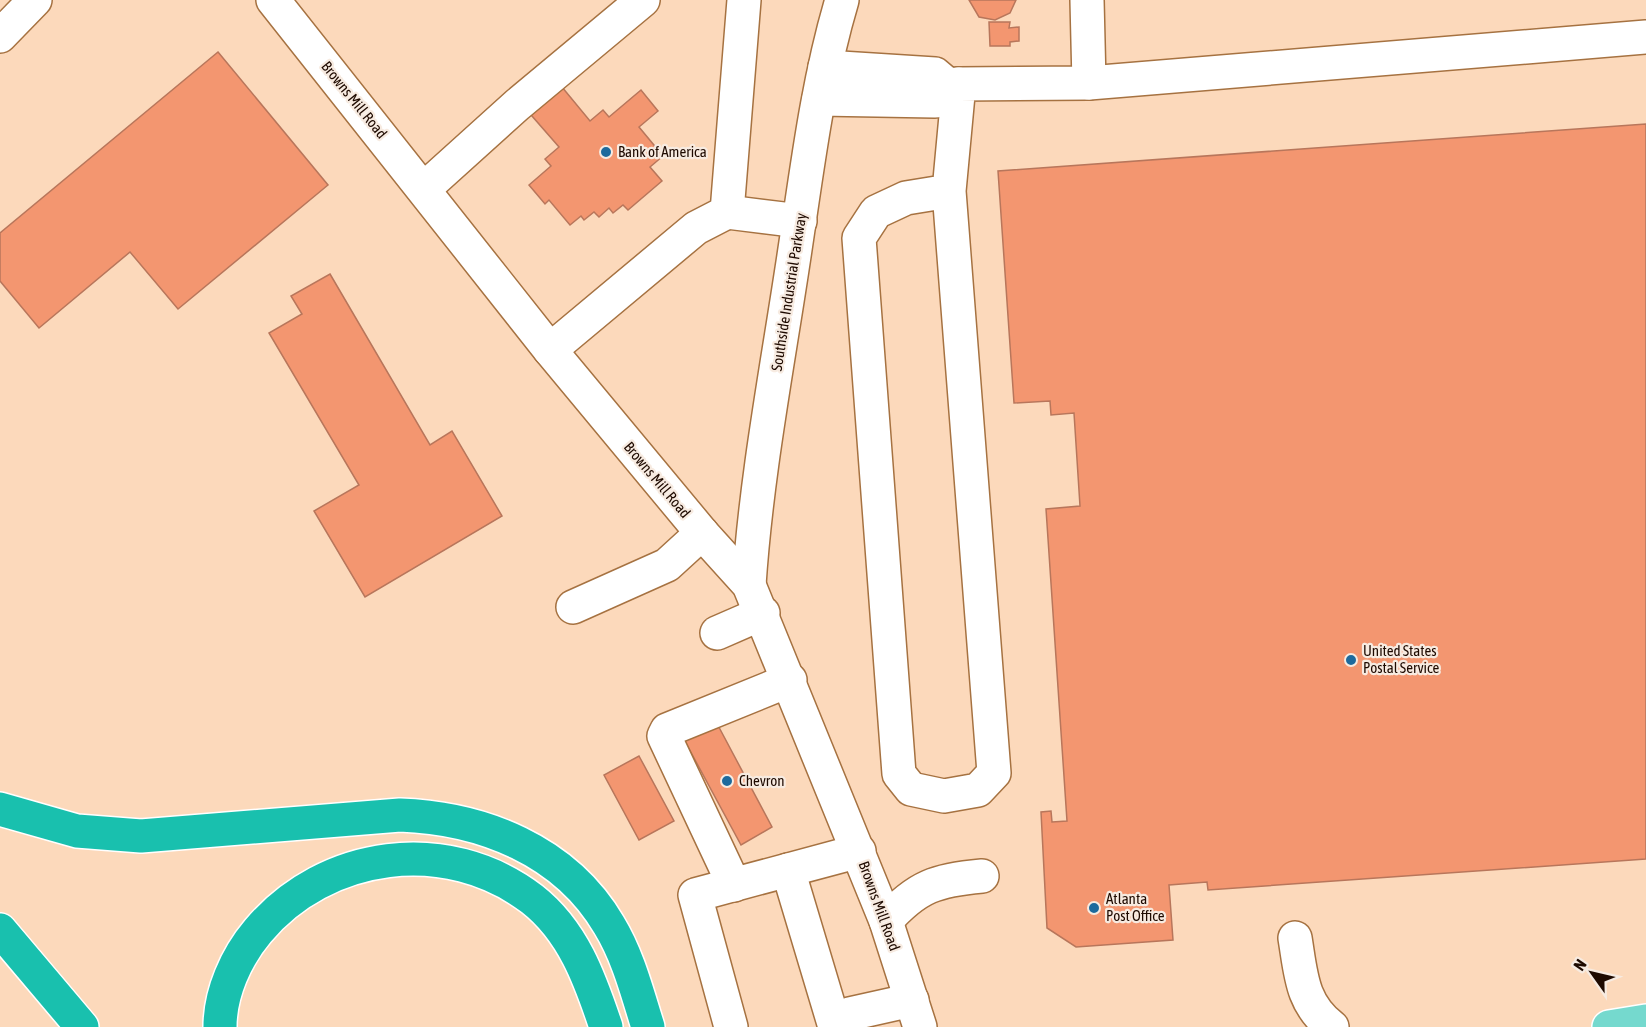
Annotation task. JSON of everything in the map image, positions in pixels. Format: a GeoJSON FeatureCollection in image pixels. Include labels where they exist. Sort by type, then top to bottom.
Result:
{"type":"FeatureCollection","features":[{"type":"Feature","properties":{"kind":"highway"},"geometry":{"type":"LineString","coordinates":[[0,809],[77,831],[141,836],[400,815],[434,817],[473,824],[521,842],[557,867],[586,894],[614,934],[629,966],[648,1027]]}},
{"type":"Feature","properties":{"kind":"highway"},"geometry":{"type":"LineString","coordinates":[[220,1027],[230,977],[248,943],[274,912],[302,890],[336,873],[375,862],[417,858],[470,867],[500,878],[533,900],[556,923],[576,949],[606,1027]]}},
{"type":"Feature","properties":{"kind":"highway"},"geometry":{"type":"LineString","coordinates":[[0,930],[82,1027]]}},
{"type":"Feature","properties":{"kind":"main road"},"geometry":{"type":"LineString","coordinates":[[1609,1027],[1646,1021]]}},
{"type":"Feature","properties":{"kind":"street"},"geometry":{"type":"LineString","coordinates":[[0,36],[35,0]]}},
{"type":"Feature","properties":{"kind":"street","name":"Browns Mill Road"},"geometry":{"type":"LineString","coordinates":[[273,0],[425,188],[550,350],[756,599],[859,851],[886,921],[916,1013]]}},
{"type":"Feature","properties":{"kind":"street"},"geometry":{"type":"LineString","coordinates":[[425,188],[517,105],[643,0]]}},
{"type":"Feature","properties":{"kind":"street"},"geometry":{"type":"LineString","coordinates":[[727,212],[744,0]]}},
{"type":"Feature","properties":{"kind":"street","name":"Southside Industrial Parkway"},"geometry":{"type":"LineString","coordinates":[[756,599],[757,496],[822,83],[842,0]]}},
{"type":"Feature","properties":{"kind":"street"},"geometry":{"type":"LineString","coordinates":[[1087,0],[1089,83]]}},
{"type":"Feature","properties":{"kind":"street"},"geometry":{"type":"LineString","coordinates":[[822,83],[935,74],[954,85],[1089,83],[1646,37]]}},
{"type":"Feature","properties":{"kind":"street"},"geometry":{"type":"LineString","coordinates":[[949,191],[906,198],[876,212],[860,238],[899,774],[911,789],[944,796],[978,790],[994,773],[949,191],[954,85]]}},
{"type":"Feature","properties":{"kind":"street"},"geometry":{"type":"LineString","coordinates":[[550,350],[696,228],[727,212],[800,221]]}},
{"type":"Feature","properties":{"kind":"street"},"geometry":{"type":"LineString","coordinates":[[573,607],[667,565],[702,533]]}},
{"type":"Feature","properties":{"kind":"street"},"geometry":{"type":"LineString","coordinates":[[717,633],[756,599]]}},
{"type":"Feature","properties":{"kind":"street"},"geometry":{"type":"LineString","coordinates":[[734,885],[664,736],[667,730],[790,680]]}},
{"type":"Feature","properties":{"kind":"street"},"geometry":{"type":"LineString","coordinates":[[731,1027],[695,895],[859,851]]}},
{"type":"Feature","properties":{"kind":"street"},"geometry":{"type":"LineString","coordinates":[[788,870],[835,1027]]}},
{"type":"Feature","properties":{"kind":"street"},"geometry":{"type":"LineString","coordinates":[[886,921],[900,905],[925,887],[947,879],[982,876]]}},
{"type":"Feature","properties":{"kind":"street"},"geometry":{"type":"LineString","coordinates":[[1295,938],[1303,988],[1309,1004],[1332,1027]]}},
{"type":"Feature","properties":{"kind":"street"},"geometry":{"type":"LineString","coordinates":[[1293,1027],[1299,1015],[1303,988]]}},
{"type":"Feature","properties":{"kind":"street"},"geometry":{"type":"LineString","coordinates":[[842,1027],[849,1014],[916,1013]]}},
{"type":"Feature","properties":{"kind":"building"},"geometry":{"type":"Polygon","coordinates":[[[969,0],[1016,0],[1010,13],[995,20],[979,17],[969,0]]]}},
{"type":"Feature","properties":{"kind":"building"},"geometry":{"type":"Polygon","coordinates":[[[989,22],[1010,22],[1009,28],[1019,27],[1019,41],[1010,42],[1010,46],[990,46],[989,22]]]}},
{"type":"Feature","properties":{"kind":"building"},"geometry":{"type":"Polygon","coordinates":[[[218,52],[328,185],[178,309],[130,252],[39,328],[0,281],[0,233],[218,52]]]}},
{"type":"Feature","properties":{"kind":"building","name":"Bank of America"},"geometry":{"type":"Polygon","coordinates":[[[557,81],[590,121],[603,110],[609,117],[641,90],[658,111],[639,127],[663,156],[650,167],[662,181],[628,210],[623,205],[613,213],[609,208],[599,217],[594,212],[584,220],[581,216],[570,225],[549,200],[545,204],[529,185],[551,166],[545,159],[559,147],[525,108],[557,81]]]}},
{"type":"Feature","properties":{"kind":"building","name":"United States Postal Service"},"geometry":{"type":"Polygon","coordinates":[[[1646,124],[1646,859],[1208,890],[1207,882],[1169,885],[1173,940],[1076,947],[1047,928],[1041,812],[1051,811],[1052,822],[1067,821],[1046,509],[1080,506],[1074,413],[1051,415],[1050,401],[1014,403],[998,171],[1646,124]]]}},
{"type":"Feature","properties":{"kind":"building"},"geometry":{"type":"Polygon","coordinates":[[[330,274],[430,445],[452,431],[502,516],[365,597],[314,511],[359,485],[269,333],[302,314],[291,296],[330,274]]]}},
{"type":"Feature","properties":{"kind":"building","name":"Chevron"},"geometry":{"type":"Polygon","coordinates":[[[713,716],[772,827],[741,845],[681,734],[713,716]]]}},
{"type":"Feature","properties":{"kind":"building"},"geometry":{"type":"Polygon","coordinates":[[[639,756],[674,821],[639,840],[604,775],[639,756]]]}},
{"type":"Feature","properties":{"kind":"place","name":"Bank of America"},"geometry":{"type":"Point","coordinates":[606,152]}},
{"type":"Feature","properties":{"kind":"place","name":"United States Postal Service"},"geometry":{"type":"Point","coordinates":[1351,660]}},
{"type":"Feature","properties":{"kind":"place","name":"Chevron"},"geometry":{"type":"Point","coordinates":[727,781]}},
{"type":"Feature","properties":{"kind":"place","name":"Atlanta Post Office"},"geometry":{"type":"Point","coordinates":[1094,908]}}]}
